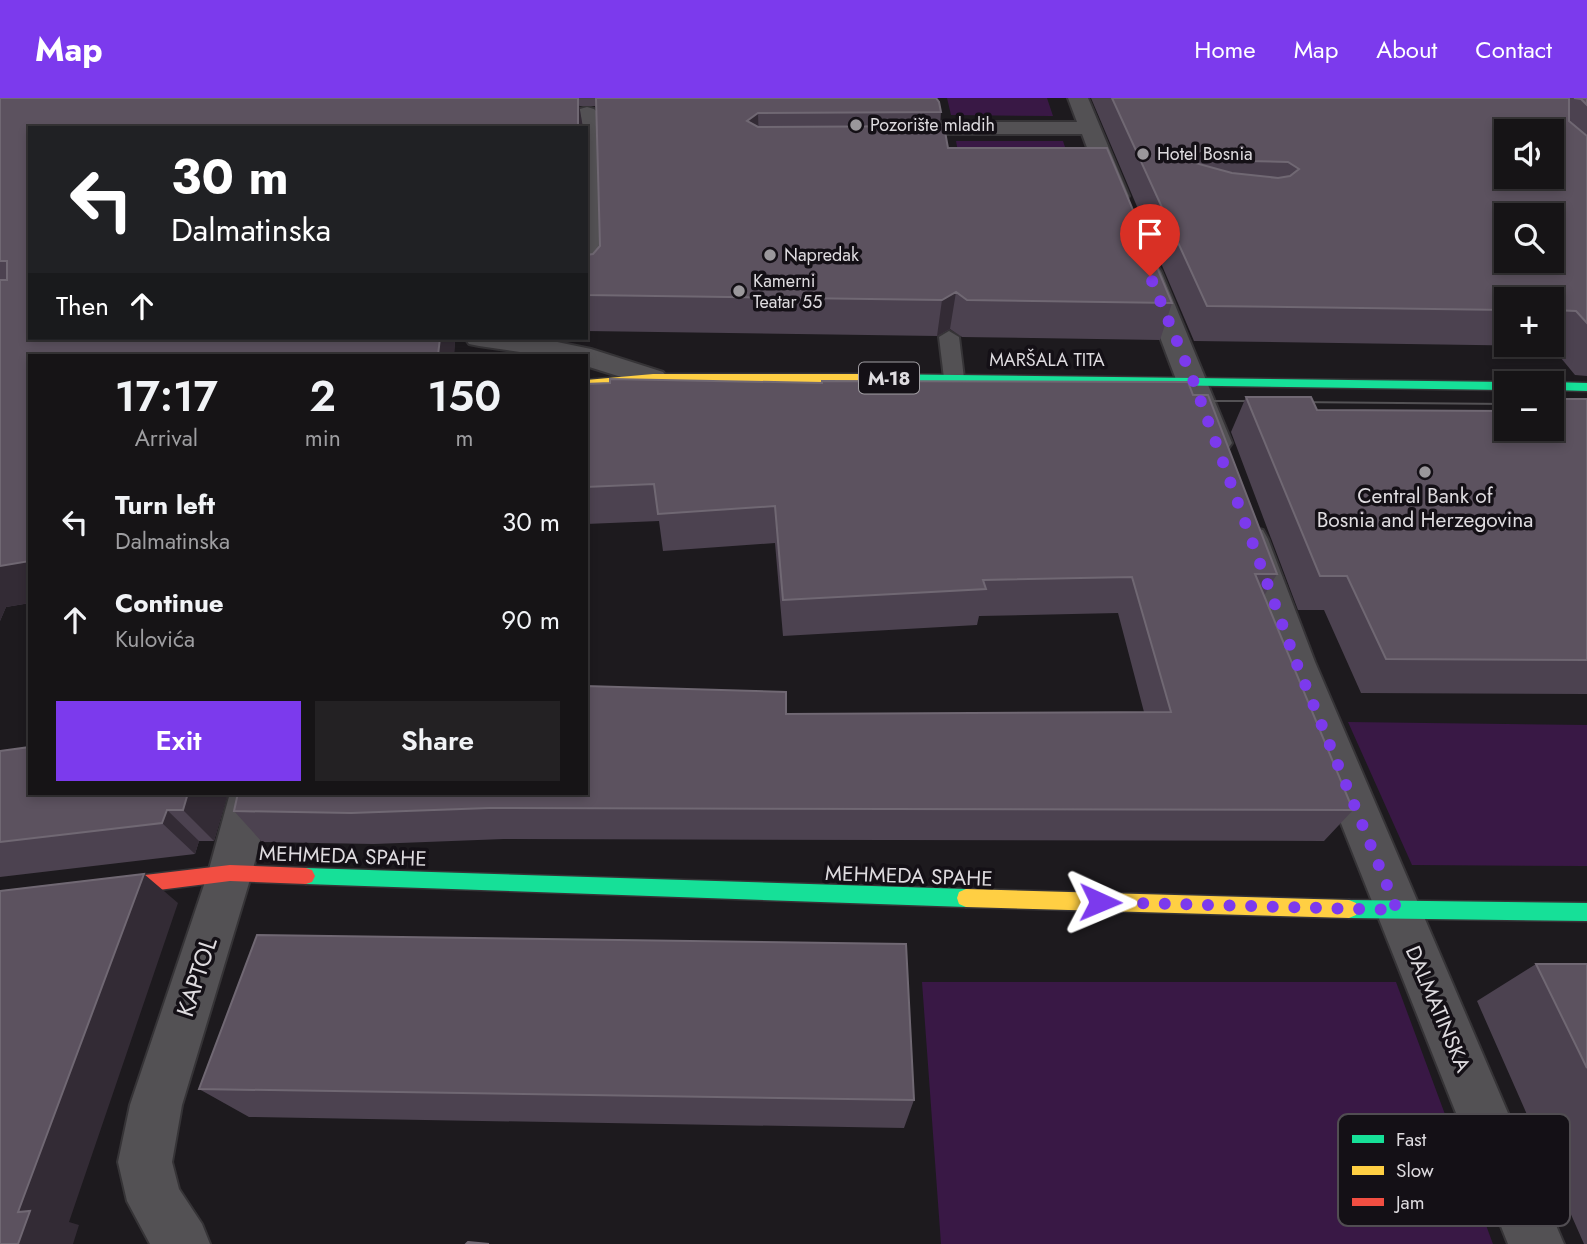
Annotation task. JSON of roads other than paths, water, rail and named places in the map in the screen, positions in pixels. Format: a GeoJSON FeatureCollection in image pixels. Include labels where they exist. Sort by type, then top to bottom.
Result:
{"type":"FeatureCollection","features":[{"type":"Feature","properties":{"kind":"street"},"geometry":{"type":"LineString","coordinates":[[1078,98],[1090,128],[1089,153],[1123,198]]}},
{"type":"Feature","properties":{"kind":"street"},"geometry":{"type":"LineString","coordinates":[[587,113],[587,126]]}},
{"type":"Feature","properties":{"kind":"street"},"geometry":{"type":"LineString","coordinates":[[948,152],[942,118],[1090,128]]}},
{"type":"Feature","properties":{"kind":"street"},"geometry":{"type":"LineString","coordinates":[[588,169],[590,282]]}},
{"type":"Feature","properties":{"kind":"street","name":"DALMATINSKA"},"geometry":{"type":"LineString","coordinates":[[1140,251],[1193,380],[1296,662],[1482,1114]]}},
{"type":"Feature","properties":{"kind":"street"},"geometry":{"type":"LineString","coordinates":[[495,340],[580,351],[653,378]]}},
{"type":"Feature","properties":{"kind":"street","name":"MARŠALA TITA"},"geometry":{"type":"LineString","coordinates":[[588,384],[653,378],[954,378],[1494,386]]}},
{"type":"Feature","properties":{"kind":"street"},"geometry":{"type":"LineString","coordinates":[[1564,386],[1587,387]]}},
{"type":"Feature","properties":{"kind":"street","name":"KAPTOL"},"geometry":{"type":"LineString","coordinates":[[182,1244],[155,1201],[145,1162],[156,1105],[230,873],[250,795]]}},
{"type":"Feature","properties":{"kind":"street","name":"MEHMEDA SPAHE"},"geometry":{"type":"LineString","coordinates":[[0,901],[230,873],[787,893],[1397,910],[1587,912]]}},
{"type":"Feature","properties":{"kind":"street","name":"DALMATINSKA"},"geometry":{"type":"LineString","coordinates":[[1529,1226],[1536,1244]]}},
{"type":"Feature","properties":{"kind":"lane"},"geometry":{"type":"LineString","coordinates":[[949,337],[954,378]]}},
{"type":"Feature","properties":{"kind":"tram line"},"geometry":{"type":"LineString","coordinates":[[1191,401],[1265,401]]}},
{"type":"Feature","properties":{"kind":"tram line"},"geometry":{"type":"LineString","coordinates":[[1293,402],[1494,404]]}},
{"type":"Feature","properties":{"kind":"place","name":"Pozorište mladih"},"geometry":{"type":"Point","coordinates":[856,125]}},
{"type":"Feature","properties":{"kind":"place","name":"Hotel Bosnia"},"geometry":{"type":"Point","coordinates":[1143,154]}},
{"type":"Feature","properties":{"kind":"place","name":"Napredak"},"geometry":{"type":"Point","coordinates":[770,255]}},
{"type":"Feature","properties":{"kind":"place","name":"Kamerni Teatar 55"},"geometry":{"type":"Point","coordinates":[739,291]}},
{"type":"Feature","properties":{"kind":"place","name":"Central Bank of Bosnia and Herzegovina"},"geometry":{"type":"Point","coordinates":[1425,472]}}]}
